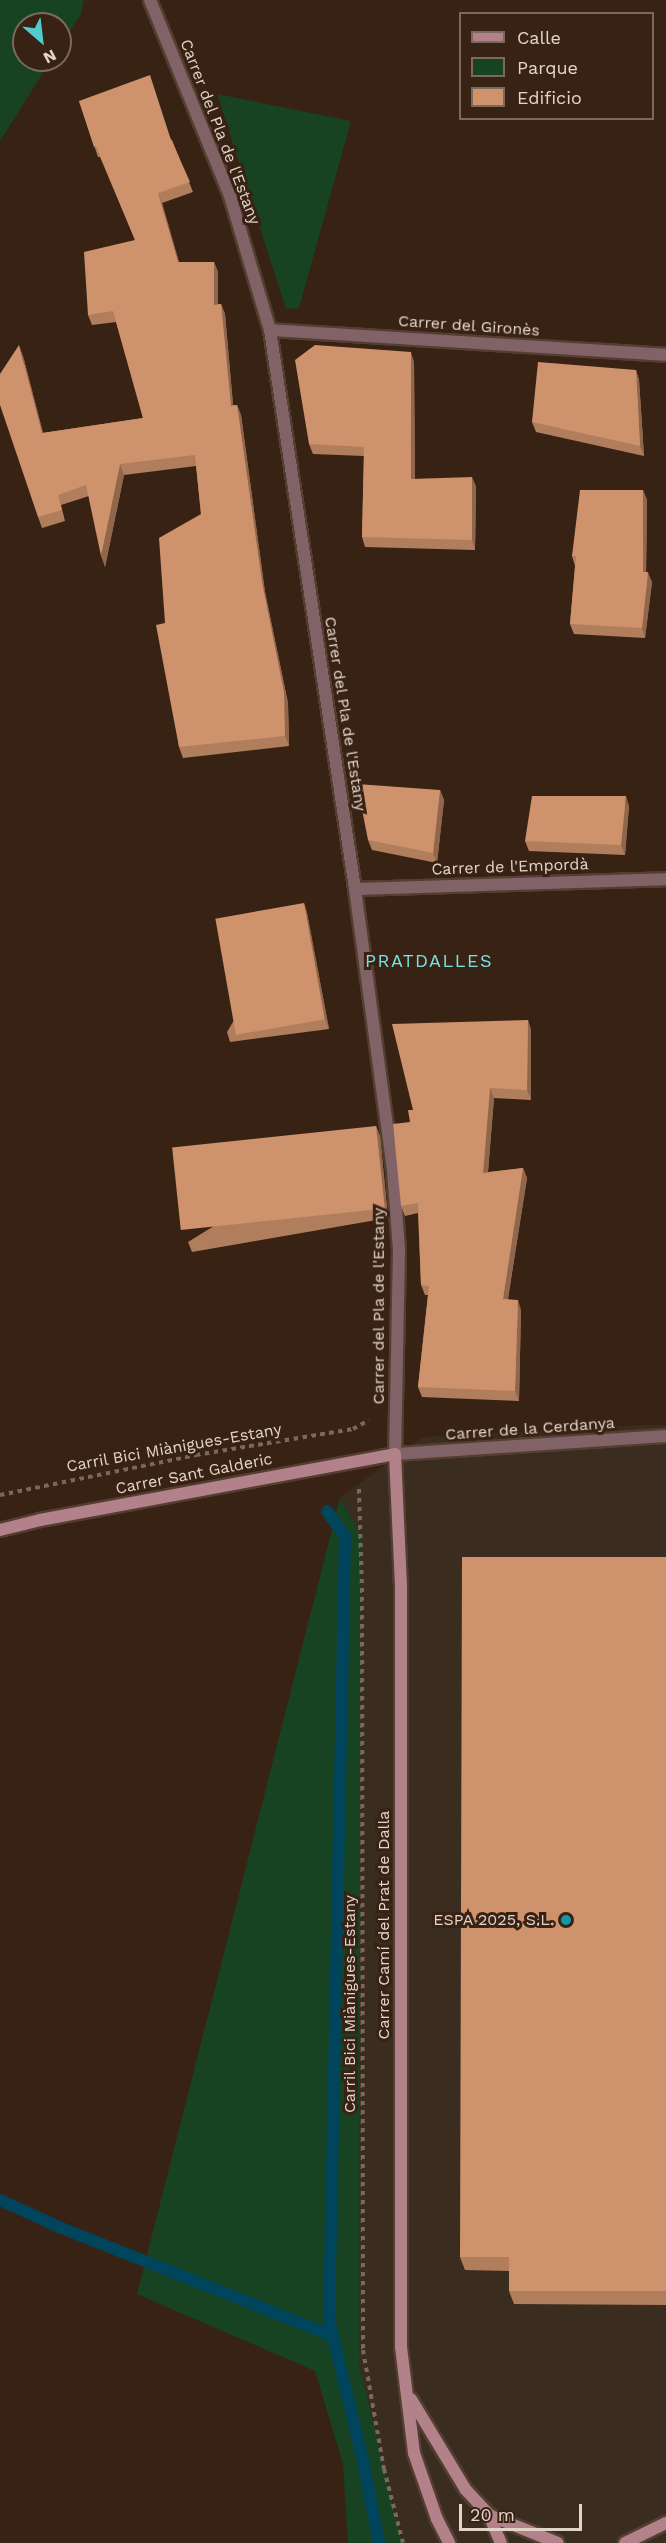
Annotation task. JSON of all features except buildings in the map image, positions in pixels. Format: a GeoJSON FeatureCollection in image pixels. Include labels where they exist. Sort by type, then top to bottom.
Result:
{"type":"FeatureCollection","features":[{"type":"Feature","properties":{"kind":"street","name":"Carrer del Pla de l'Estany"},"geometry":{"type":"LineString","coordinates":[[150,0],[230,196],[270,330],[355,889],[393,1170],[399,1250],[396,1454]]}},
{"type":"Feature","properties":{"kind":"street","name":"Carrer del Gironès"},"geometry":{"type":"LineString","coordinates":[[270,330],[666,355]]}},
{"type":"Feature","properties":{"kind":"street","name":"Carrer de l'Empordà"},"geometry":{"type":"LineString","coordinates":[[355,889],[666,879]]}},
{"type":"Feature","properties":{"kind":"street","name":"Carrer de la Cerdanya"},"geometry":{"type":"LineString","coordinates":[[396,1454],[666,1436]]}},
{"type":"Feature","properties":{"kind":"street","name":"Carrer Sant Galderic"},"geometry":{"type":"LineString","coordinates":[[0,1530],[40,1520],[396,1454]]}},
{"type":"Feature","properties":{"kind":"street","name":"Carrer Camí del Prat de Dalla"},"geometry":{"type":"LineString","coordinates":[[396,1454],[401,1587],[401,2348],[414,2453],[436,2519],[449,2543]]}},
{"type":"Feature","properties":{"kind":"street"},"geometry":{"type":"LineString","coordinates":[[408,2395],[466,2490],[489,2515],[501,2543]]}},
{"type":"Feature","properties":{"kind":"street"},"geometry":{"type":"LineString","coordinates":[[489,2515],[558,2543]]}},
{"type":"Feature","properties":{"kind":"street"},"geometry":{"type":"LineString","coordinates":[[625,2543],[666,2523]]}},
{"type":"Feature","properties":{"kind":"path","name":"Carril Bici Miànigues-Estany"},"geometry":{"type":"LineString","coordinates":[[0,1496],[196,1455],[353,1429]]}},
{"type":"Feature","properties":{"kind":"path","name":"Carril Bici Miànigues-Estany"},"geometry":{"type":"LineString","coordinates":[[358,1461],[362,1588],[363,2350],[384,2469],[403,2543]]}},
{"type":"Feature","properties":{"kind":"shaded area"},"geometry":{"type":"Polygon","coordinates":[[[666,1425],[666,2543],[402,2543],[359,2363],[361,1535],[340,1498],[423,1437],[666,1425]]]}},
{"type":"Feature","properties":{"kind":"green space"},"geometry":{"type":"Polygon","coordinates":[[[0,0],[84,0],[81,14],[72,28],[72,12],[12,12],[12,72],[43,72],[0,141],[0,0]]]}},
{"type":"Feature","properties":{"kind":"green space"},"geometry":{"type":"Polygon","coordinates":[[[217,94],[351,121],[299,308],[286,309],[217,94]]]}},
{"type":"Feature","properties":{"kind":"green space"},"geometry":{"type":"Polygon","coordinates":[[[340,1498],[361,1535],[359,2363],[402,2543],[348,2543],[343,2464],[315,2371],[137,2294],[340,1498]]]}},
{"type":"Feature","properties":{"kind":"waterway"},"geometry":{"type":"LineString","coordinates":[[327,1511],[345,1537],[329,2320],[363,2461],[379,2543]]}},
{"type":"Feature","properties":{"kind":"waterway"},"geometry":{"type":"LineString","coordinates":[[0,2200],[59,2227],[333,2336]]}},
{"type":"Feature","properties":{"kind":"place","name":"ESPA 2025, S.L."},"geometry":{"type":"Point","coordinates":[566,1920]}},
{"type":"Feature","properties":{"kind":"district","name":"PRATDALLES"},"geometry":{"type":"Point","coordinates":[429,961]}}]}
